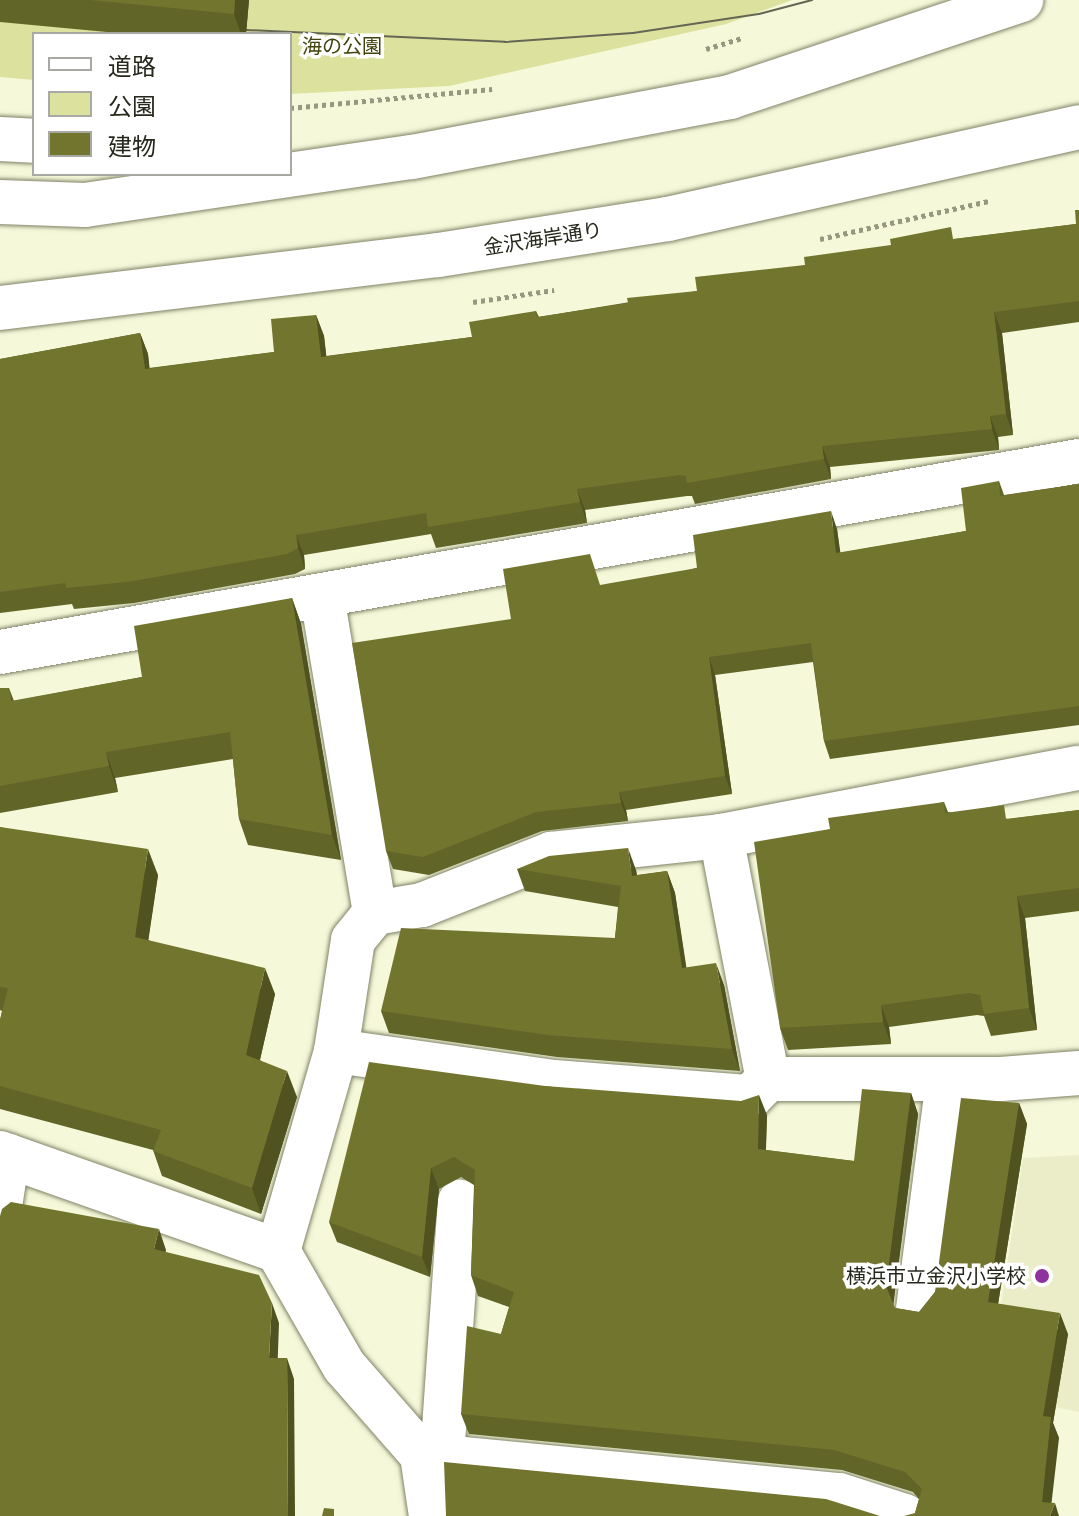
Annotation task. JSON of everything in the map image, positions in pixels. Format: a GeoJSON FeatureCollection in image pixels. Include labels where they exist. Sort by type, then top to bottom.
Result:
{"type":"FeatureCollection","features":[{"type":"Feature","properties":{"kind":"street"},"geometry":{"type":"LineString","coordinates":[[292,175],[412,157],[730,97],[1021,0]]}},
{"type":"Feature","properties":{"kind":"street","name":"金沢海岸通り"},"geometry":{"type":"LineString","coordinates":[[0,308],[438,255],[668,219],[1079,127]]}},
{"type":"Feature","properties":{"kind":"street"},"geometry":{"type":"LineString","coordinates":[[0,139],[32,141]]}},
{"type":"Feature","properties":{"kind":"street"},"geometry":{"type":"LineString","coordinates":[[292,152],[412,157]]}},
{"type":"Feature","properties":{"kind":"street"},"geometry":{"type":"LineString","coordinates":[[0,202],[85,205],[283,176]]}},
{"type":"Feature","properties":{"kind":"street"},"geometry":{"type":"LineString","coordinates":[[0,652],[1079,461]]}},
{"type":"Feature","properties":{"kind":"street"},"geometry":{"type":"LineString","coordinates":[[322,596],[375,913]]}},
{"type":"Feature","properties":{"kind":"street"},"geometry":{"type":"LineString","coordinates":[[278,1251],[336,1051],[353,940],[375,913],[422,905],[551,854],[721,836],[1079,768]]}},
{"type":"Feature","properties":{"kind":"street"},"geometry":{"type":"LineString","coordinates":[[721,836],[768,1079]]}},
{"type":"Feature","properties":{"kind":"street"},"geometry":{"type":"LineString","coordinates":[[336,1051],[554,1082],[750,1097],[768,1079],[948,1080],[1079,1073]]}},
{"type":"Feature","properties":{"kind":"street"},"geometry":{"type":"LineString","coordinates":[[918,1309],[948,1080]]}},
{"type":"Feature","properties":{"kind":"street"},"geometry":{"type":"LineString","coordinates":[[0,1206],[4,1154],[278,1251],[344,1366],[432,1456],[905,1516]]}},
{"type":"Feature","properties":{"kind":"street"},"geometry":{"type":"LineString","coordinates":[[431,1516],[432,1456],[460,1202]]}},
{"type":"Feature","properties":{"kind":"path"},"geometry":{"type":"LineString","coordinates":[[703,49],[748,36]]}},
{"type":"Feature","properties":{"kind":"path"},"geometry":{"type":"LineString","coordinates":[[292,108],[509,87]]}},
{"type":"Feature","properties":{"kind":"shaded area","name":"横浜市立金沢小学校"},"geometry":{"type":"Polygon","coordinates":[[[1079,1155],[1079,1412],[988,1393],[1023,1158],[1079,1155]]]}},
{"type":"Feature","properties":{"kind":"green space","name":"海の公園"},"geometry":{"type":"Polygon","coordinates":[[[0,0],[792,0],[726,24],[449,86],[292,94],[292,32],[32,32],[32,80],[0,77],[0,0]]]}},
{"type":"Feature","properties":{"kind":"building"},"geometry":{"type":"Polygon","coordinates":[[[90,0],[235,0],[234,14],[90,0]]]}},
{"type":"Feature","properties":{"kind":"building"},"geometry":{"type":"Polygon","coordinates":[[[1075,210],[1079,210],[1079,301],[994,312],[1006,414],[990,416],[992,429],[822,446],[824,459],[687,483],[686,476],[679,475],[577,489],[580,502],[428,527],[426,513],[296,535],[298,548],[287,554],[127,582],[66,588],[65,583],[0,592],[0,359],[140,333],[145,369],[274,352],[271,319],[316,315],[321,357],[472,337],[469,322],[536,311],[537,317],[628,303],[627,298],[697,291],[695,277],[805,265],[804,257],[891,245],[890,239],[951,227],[953,239],[1076,224],[1075,210]]]}},
{"type":"Feature","properties":{"kind":"building"},"geometry":{"type":"Polygon","coordinates":[[[999,481],[1000,496],[1079,484],[1079,706],[824,741],[811,643],[709,657],[725,776],[619,792],[621,803],[536,812],[423,857],[386,851],[352,643],[511,619],[503,569],[590,554],[600,585],[697,568],[693,535],[831,511],[836,553],[966,531],[961,488],[999,481]]]}},
{"type":"Feature","properties":{"kind":"building"},"geometry":{"type":"Polygon","coordinates":[[[292,598],[332,835],[239,819],[230,732],[106,752],[109,766],[0,786],[0,688],[9,688],[11,701],[142,677],[134,626],[292,598]]]}},
{"type":"Feature","properties":{"kind":"building"},"geometry":{"type":"Polygon","coordinates":[[[944,802],[945,813],[1004,805],[1006,819],[1079,810],[1079,888],[1017,896],[1029,1008],[984,1014],[980,995],[969,993],[881,1005],[883,1022],[780,1028],[754,842],[830,829],[828,818],[944,802]]]}},
{"type":"Feature","properties":{"kind":"building"},"geometry":{"type":"Polygon","coordinates":[[[0,827],[148,849],[135,937],[265,968],[246,1055],[287,1071],[252,1188],[153,1151],[161,1130],[0,1086],[0,1020],[8,988],[0,987],[0,827]]]}},
{"type":"Feature","properties":{"kind":"building"},"geometry":{"type":"Polygon","coordinates":[[[628,848],[632,876],[667,871],[682,968],[716,963],[732,1049],[548,1035],[381,1011],[401,928],[615,938],[621,886],[517,869],[549,856],[628,848]]]}},
{"type":"Feature","properties":{"kind":"building"},"geometry":{"type":"Polygon","coordinates":[[[369,1062],[545,1086],[741,1101],[759,1095],[758,1149],[854,1161],[862,1089],[911,1093],[886,1286],[895,1308],[919,1312],[935,1292],[961,1098],[1019,1103],[988,1302],[1060,1313],[1043,1416],[1051,1417],[1042,1502],[1055,1503],[1050,1516],[904,1516],[915,1513],[922,1489],[905,1472],[834,1450],[461,1414],[467,1326],[501,1334],[514,1292],[471,1275],[475,1170],[454,1157],[431,1168],[422,1257],[329,1222],[369,1062]]]}},
{"type":"Feature","properties":{"kind":"building"},"geometry":{"type":"Polygon","coordinates":[[[11,1202],[159,1229],[154,1249],[259,1275],[272,1303],[269,1358],[287,1358],[288,1516],[0,1516],[0,1216],[2,1209],[11,1202]]]}},
{"type":"Feature","properties":{"kind":"building"},"geometry":{"type":"Polygon","coordinates":[[[444,1462],[826,1499],[880,1516],[446,1516],[444,1462]]]}},
{"type":"Feature","properties":{"kind":"building"},"geometry":{"type":"Polygon","coordinates":[[[324,1508],[334,1509],[334,1516],[322,1516],[324,1508]]]}},
{"type":"Feature","properties":{"kind":"tram line"},"geometry":{"type":"LineString","coordinates":[[292,32],[505,42],[633,33],[759,14],[812,0]]}},
{"type":"Feature","properties":{"kind":"tram line"},"geometry":{"type":"LineString","coordinates":[[224,29],[289,32]]}},
{"type":"Feature","properties":{"kind":"place","name":"横浜市立金沢小学校"},"geometry":{"type":"Point","coordinates":[1042,1276]}}]}
